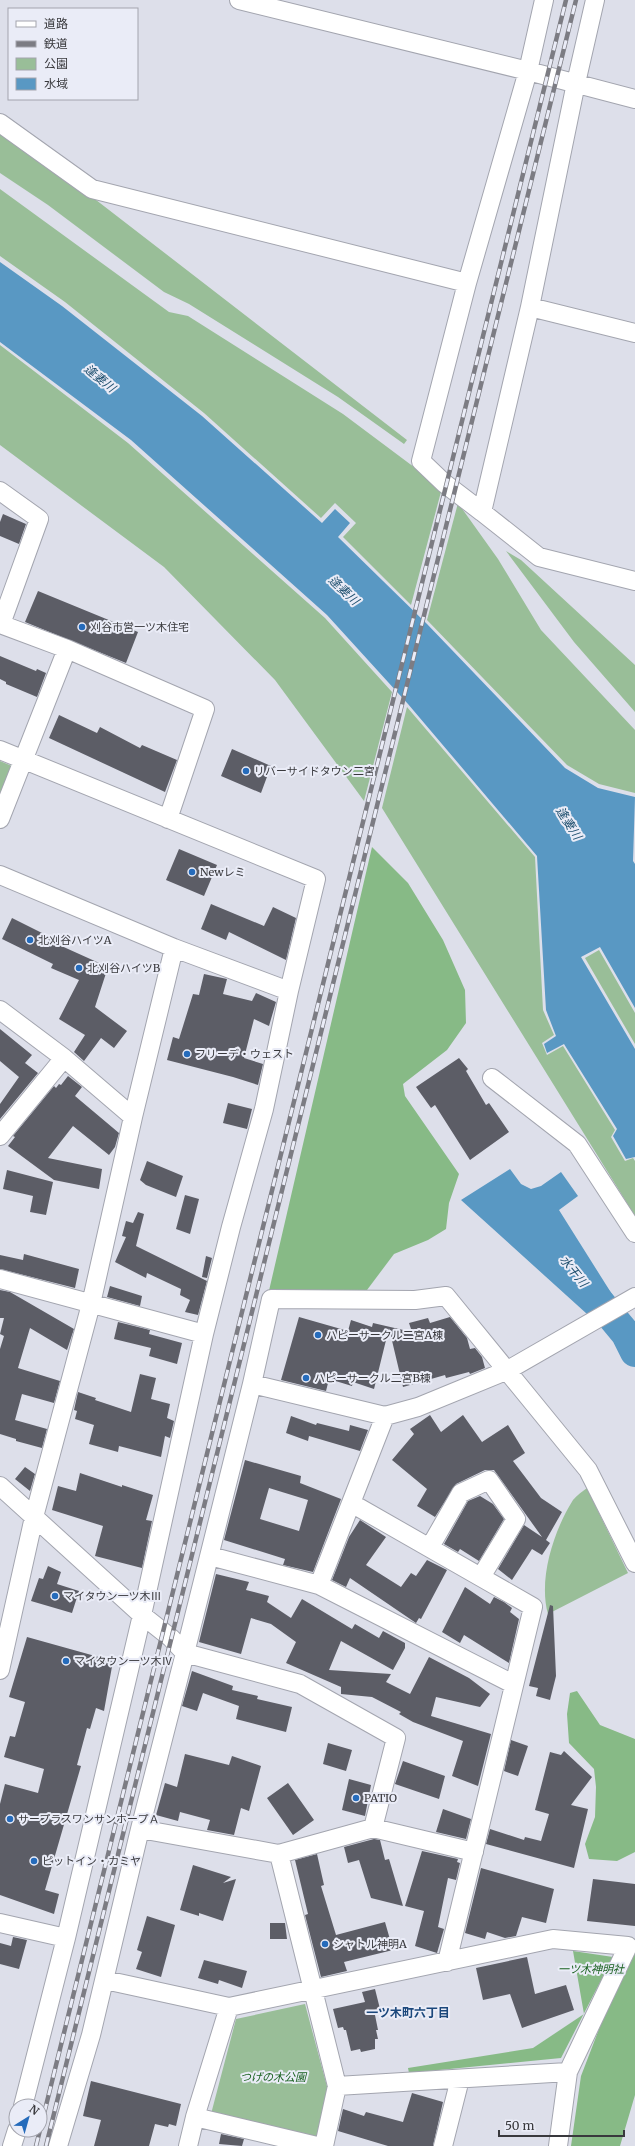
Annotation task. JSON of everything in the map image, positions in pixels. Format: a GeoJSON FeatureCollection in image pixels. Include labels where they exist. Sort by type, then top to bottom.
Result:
{"type":"FeatureCollection","features":[{"type":"Feature","properties":{"kind":"street"},"geometry":{"type":"LineString","coordinates":[[239,0],[635,98]]}},
{"type":"Feature","properties":{"kind":"street"},"geometry":{"type":"LineString","coordinates":[[544,0],[528,72],[467,283],[421,461],[444,483],[539,557],[635,581]]}},
{"type":"Feature","properties":{"kind":"street"},"geometry":{"type":"LineString","coordinates":[[482,512],[530,307],[576,83],[595,0]]}},
{"type":"Feature","properties":{"kind":"street"},"geometry":{"type":"LineString","coordinates":[[0,123],[92,189],[467,283]]}},
{"type":"Feature","properties":{"kind":"street"},"geometry":{"type":"LineString","coordinates":[[530,307],[635,333]]}},
{"type":"Feature","properties":{"kind":"street"},"geometry":{"type":"LineString","coordinates":[[0,491],[39,519],[1,624],[67,649],[205,709],[168,819]]}},
{"type":"Feature","properties":{"kind":"street"},"geometry":{"type":"LineString","coordinates":[[0,819],[67,649]]}},
{"type":"Feature","properties":{"kind":"street"},"geometry":{"type":"LineString","coordinates":[[0,750],[316,879],[289,991],[264,1109],[231,1227],[204,1334],[142,1615],[66,1938],[25,2098]]}},
{"type":"Feature","properties":{"kind":"street"},"geometry":{"type":"LineString","coordinates":[[0,875],[174,948],[289,991]]}},
{"type":"Feature","properties":{"kind":"street"},"geometry":{"type":"LineString","coordinates":[[0,1670],[34,1517],[91,1304],[133,1117],[174,948]]}},
{"type":"Feature","properties":{"kind":"street"},"geometry":{"type":"LineString","coordinates":[[0,1010],[64,1058],[133,1117]]}},
{"type":"Feature","properties":{"kind":"street"},"geometry":{"type":"LineString","coordinates":[[0,1136],[64,1058]]}},
{"type":"Feature","properties":{"kind":"street"},"geometry":{"type":"LineString","coordinates":[[492,1078],[577,1144],[635,1233]]}},
{"type":"Feature","properties":{"kind":"street"},"geometry":{"type":"LineString","coordinates":[[0,1279],[204,1334]]}},
{"type":"Feature","properties":{"kind":"street"},"geometry":{"type":"LineString","coordinates":[[58,2146],[105,1980],[140,1829],[210,1556],[271,1300],[415,1300],[446,1296],[508,1370],[588,1470],[635,1563]]}},
{"type":"Feature","properties":{"kind":"street"},"geometry":{"type":"LineString","coordinates":[[252,1384],[385,1416],[418,1407],[508,1370],[635,1297]]}},
{"type":"Feature","properties":{"kind":"street"},"geometry":{"type":"LineString","coordinates":[[319,1585],[385,1416]]}},
{"type":"Feature","properties":{"kind":"street"},"geometry":{"type":"LineString","coordinates":[[430,1547],[461,1493],[489,1480],[516,1519],[481,1577]]}},
{"type":"Feature","properties":{"kind":"street"},"geometry":{"type":"LineString","coordinates":[[0,1486],[142,1615],[172,1638],[185,1653],[300,1684],[396,1738],[373,1828]]}},
{"type":"Feature","properties":{"kind":"street"},"geometry":{"type":"LineString","coordinates":[[351,1503],[533,1607],[513,1684],[447,1962]]}},
{"type":"Feature","properties":{"kind":"street"},"geometry":{"type":"LineString","coordinates":[[210,1556],[319,1585],[513,1684]]}},
{"type":"Feature","properties":{"kind":"street"},"geometry":{"type":"LineString","coordinates":[[140,1829],[279,1854],[373,1828],[474,1852]]}},
{"type":"Feature","properties":{"kind":"street"},"geometry":{"type":"LineString","coordinates":[[279,1854],[338,2086],[324,2146]]}},
{"type":"Feature","properties":{"kind":"street"},"geometry":{"type":"LineString","coordinates":[[0,1923],[66,1938]]}},
{"type":"Feature","properties":{"kind":"street"},"geometry":{"type":"LineString","coordinates":[[105,1980],[229,2008],[552,1939],[628,1946],[568,2072],[558,2146]]}},
{"type":"Feature","properties":{"kind":"street"},"geometry":{"type":"LineString","coordinates":[[188,2146],[195,2117],[229,2008]]}},
{"type":"Feature","properties":{"kind":"street"},"geometry":{"type":"LineString","coordinates":[[338,2086],[568,2072]]}},
{"type":"Feature","properties":{"kind":"street"},"geometry":{"type":"LineString","coordinates":[[444,2146],[460,2079]]}},
{"type":"Feature","properties":{"kind":"street"},"geometry":{"type":"LineString","coordinates":[[195,2117],[317,2146]]}},
{"type":"Feature","properties":{"kind":"green space"},"geometry":{"type":"Polygon","coordinates":[[[0,131],[87,193],[407,440],[404,444],[338,397],[189,304],[164,292],[48,205],[0,173],[0,131]]]}},
{"type":"Feature","properties":{"kind":"green space"},"geometry":{"type":"Polygon","coordinates":[[[0,189],[169,312],[188,316],[343,414],[442,488],[411,605],[343,537],[356,523],[335,503],[321,518],[204,413],[65,302],[0,256],[0,189]]]}},
{"type":"Feature","properties":{"kind":"green space"},"geometry":{"type":"Polygon","coordinates":[[[0,345],[128,443],[325,618],[392,692],[364,801],[275,680],[164,567],[0,445],[0,345]]]}},
{"type":"Feature","properties":{"kind":"green space"},"geometry":{"type":"Polygon","coordinates":[[[458,503],[498,559],[541,630],[635,730],[635,793],[599,784],[567,765],[427,620],[458,503]]]}},
{"type":"Feature","properties":{"kind":"green space"},"geometry":{"type":"Polygon","coordinates":[[[506,551],[521,560],[635,665],[635,712],[574,642],[506,551]]]}},
{"type":"Feature","properties":{"kind":"green space"},"geometry":{"type":"Polygon","coordinates":[[[407,707],[535,857],[543,1010],[554,1035],[542,1043],[547,1055],[563,1046],[615,1130],[611,1137],[625,1161],[633,1158],[635,1161],[635,1216],[382,808],[407,707]]]}},
{"type":"Feature","properties":{"kind":"green space"},"geometry":{"type":"Polygon","coordinates":[[[0,761],[19,769],[0,818],[0,761]]]}},
{"type":"Feature","properties":{"kind":"green space"},"geometry":{"type":"Polygon","coordinates":[[[372,847],[408,883],[443,940],[465,990],[466,1023],[447,1050],[403,1084],[405,1096],[459,1174],[449,1203],[446,1229],[428,1240],[394,1254],[364,1294],[268,1295],[372,847]]]}},
{"type":"Feature","properties":{"kind":"green space"},"geometry":{"type":"Polygon","coordinates":[[[599,950],[635,1013],[635,1044],[585,958],[599,950]]]}},
{"type":"Feature","properties":{"kind":"green space"},"geometry":{"type":"Polygon","coordinates":[[[587,1488],[628,1573],[548,1614],[545,1600],[545,1586],[554,1540],[573,1500],[587,1488]]]}},
{"type":"Feature","properties":{"kind":"green space"},"geometry":{"type":"Polygon","coordinates":[[[577,1691],[600,1725],[635,1739],[635,1852],[617,1861],[589,1859],[585,1844],[595,1817],[596,1787],[594,1769],[569,1743],[567,1714],[570,1693],[577,1691]]]}},
{"type":"Feature","properties":{"kind":"green space","name":"一ツ木神明社"},"geometry":{"type":"Polygon","coordinates":[[[573,1951],[613,1957],[584,2013],[573,1951]]]}},
{"type":"Feature","properties":{"kind":"green space"},"geometry":{"type":"Polygon","coordinates":[[[632,1954],[635,1955],[635,2095],[620,2146],[571,2146],[581,2076],[624,1964],[632,1954]]]}},
{"type":"Feature","properties":{"kind":"green space","name":"つげの木公園"},"geometry":{"type":"Polygon","coordinates":[[[305,2004],[328,2090],[316,2140],[211,2114],[236,2019],[305,2004]]]}},
{"type":"Feature","properties":{"kind":"green space"},"geometry":{"type":"Polygon","coordinates":[[[583,2014],[561,2058],[409,2073],[408,2068],[533,2048],[583,2014]]]}},
{"type":"Feature","properties":{"kind":"water","name":"逢妻川"},"geometry":{"type":"Polygon","coordinates":[[[0,262],[62,306],[202,416],[322,523],[335,509],[350,523],[338,537],[427,624],[565,768],[598,788],[635,797],[633,861],[635,864],[635,1008],[600,947],[581,957],[635,1049],[635,1157],[626,1159],[613,1136],[617,1129],[564,1044],[547,1053],[544,1044],[556,1036],[546,1010],[537,856],[408,704],[327,615],[131,440],[0,342],[0,262]]]}},
{"type":"Feature","properties":{"kind":"water"},"geometry":{"type":"Polygon","coordinates":[[[510,1169],[521,1184],[531,1189],[541,1186],[561,1172],[578,1196],[559,1210],[615,1299],[587,1314],[461,1200],[510,1169]]]}},
{"type":"Feature","properties":{"kind":"building"},"geometry":{"type":"Polygon","coordinates":[[[3,514],[26,524],[19,544],[0,536],[0,522],[3,514]]]}},
{"type":"Feature","properties":{"kind":"building","name":"刈谷市営一ツ木住宅"},"geometry":{"type":"Polygon","coordinates":[[[38,591],[138,632],[126,663],[25,622],[38,591]]]}},
{"type":"Feature","properties":{"kind":"building"},"geometry":{"type":"Polygon","coordinates":[[[0,656],[36,671],[37,669],[46,673],[37,697],[6,684],[6,682],[0,679],[0,656]]]}},
{"type":"Feature","properties":{"kind":"building"},"geometry":{"type":"Polygon","coordinates":[[[59,715],[97,733],[100,727],[140,748],[142,745],[177,760],[165,792],[49,738],[59,715]]]}},
{"type":"Feature","properties":{"kind":"building","name":"リバーサイドタウン二宮"},"geometry":{"type":"Polygon","coordinates":[[[232,749],[271,766],[261,793],[221,776],[232,749]]]}},
{"type":"Feature","properties":{"kind":"building","name":"Newレミ"},"geometry":{"type":"Polygon","coordinates":[[[179,849],[217,865],[204,896],[166,880],[179,849]]]}},
{"type":"Feature","properties":{"kind":"building"},"geometry":{"type":"Polygon","coordinates":[[[211,904],[264,926],[273,907],[296,918],[286,960],[229,932],[226,940],[201,929],[211,904]]]}},
{"type":"Feature","properties":{"kind":"building"},"geometry":{"type":"Polygon","coordinates":[[[12,918],[58,941],[57,944],[108,967],[95,1007],[127,1031],[114,1048],[101,1038],[84,1061],[74,1052],[85,1035],[59,1019],[79,980],[51,968],[53,964],[2,939],[12,918]]]}},
{"type":"Feature","properties":{"kind":"building"},"geometry":{"type":"Polygon","coordinates":[[[204,974],[227,979],[223,994],[252,1001],[256,993],[276,1002],[269,1026],[254,1019],[244,1058],[263,1064],[258,1085],[167,1060],[173,1037],[179,1039],[193,994],[199,995],[204,974]]]}},
{"type":"Feature","properties":{"kind":"building"},"geometry":{"type":"Polygon","coordinates":[[[0,1029],[32,1055],[25,1063],[38,1073],[0,1119],[0,1104],[19,1077],[0,1061],[0,1029]]]}},
{"type":"Feature","properties":{"kind":"building"},"geometry":{"type":"Polygon","coordinates":[[[459,1058],[468,1069],[466,1071],[486,1105],[489,1103],[509,1132],[470,1160],[435,1105],[431,1108],[416,1087],[459,1058]]]}},
{"type":"Feature","properties":{"kind":"building"},"geometry":{"type":"Polygon","coordinates":[[[68,1076],[82,1087],[75,1096],[119,1133],[115,1147],[109,1155],[73,1126],[48,1158],[102,1169],[99,1189],[54,1180],[8,1146],[15,1137],[13,1136],[54,1086],[56,1088],[59,1084],[61,1085],[68,1076]]]}},
{"type":"Feature","properties":{"kind":"building"},"geometry":{"type":"Polygon","coordinates":[[[228,1103],[252,1109],[247,1129],[223,1123],[228,1103]]]}},
{"type":"Feature","properties":{"kind":"building"},"geometry":{"type":"Polygon","coordinates":[[[147,1161],[183,1176],[176,1197],[146,1185],[140,1180],[147,1161]]]}},
{"type":"Feature","properties":{"kind":"building"},"geometry":{"type":"Polygon","coordinates":[[[7,1170],[53,1182],[46,1215],[30,1212],[33,1196],[3,1189],[7,1170]]]}},
{"type":"Feature","properties":{"kind":"building"},"geometry":{"type":"Polygon","coordinates":[[[185,1195],[199,1199],[190,1234],[176,1229],[185,1195]]]}},
{"type":"Feature","properties":{"kind":"building"},"geometry":{"type":"Polygon","coordinates":[[[138,1212],[144,1214],[136,1246],[207,1281],[198,1315],[185,1312],[190,1300],[180,1295],[181,1289],[147,1273],[146,1278],[115,1262],[126,1237],[122,1236],[126,1221],[133,1223],[138,1212]]]}},
{"type":"Feature","properties":{"kind":"building"},"geometry":{"type":"Polygon","coordinates":[[[24,1254],[79,1269],[75,1288],[0,1269],[0,1255],[23,1260],[24,1254]]]}},
{"type":"Feature","properties":{"kind":"building"},"geometry":{"type":"Polygon","coordinates":[[[206,1256],[212,1258],[207,1278],[202,1277],[206,1256]]]}},
{"type":"Feature","properties":{"kind":"building"},"geometry":{"type":"Polygon","coordinates":[[[110,1286],[142,1296],[140,1306],[107,1297],[110,1286]]]}},
{"type":"Feature","properties":{"kind":"building"},"geometry":{"type":"Polygon","coordinates":[[[0,1290],[10,1292],[74,1329],[67,1350],[30,1328],[18,1368],[60,1381],[54,1403],[22,1394],[15,1420],[47,1429],[42,1448],[16,1441],[16,1439],[0,1434],[0,1349],[4,1336],[0,1334],[4,1318],[0,1318],[0,1290]]]}},
{"type":"Feature","properties":{"kind":"building"},"geometry":{"type":"Polygon","coordinates":[[[299,1317],[348,1331],[351,1320],[372,1327],[373,1323],[412,1332],[409,1323],[428,1318],[430,1323],[450,1317],[467,1338],[470,1349],[475,1348],[482,1357],[485,1368],[470,1374],[469,1372],[446,1378],[445,1375],[403,1387],[389,1328],[374,1389],[353,1382],[352,1386],[329,1379],[326,1391],[281,1380],[299,1317]]]}},
{"type":"Feature","properties":{"kind":"building"},"geometry":{"type":"Polygon","coordinates":[[[118,1322],[150,1330],[149,1334],[182,1343],[177,1364],[149,1356],[151,1348],[114,1339],[118,1322]]]}},
{"type":"Feature","properties":{"kind":"building"},"geometry":{"type":"Polygon","coordinates":[[[140,1374],[156,1378],[151,1399],[170,1404],[167,1418],[174,1421],[170,1438],[165,1436],[161,1457],[119,1446],[118,1452],[89,1444],[94,1425],[75,1419],[77,1411],[74,1410],[78,1392],[96,1398],[95,1400],[131,1412],[140,1374]]]}},
{"type":"Feature","properties":{"kind":"building"},"geometry":{"type":"Polygon","coordinates":[[[430,1415],[441,1432],[463,1415],[482,1442],[508,1425],[525,1453],[513,1461],[541,1498],[562,1512],[546,1540],[550,1543],[542,1555],[532,1549],[512,1580],[498,1569],[524,1525],[542,1537],[494,1470],[485,1470],[456,1484],[435,1517],[417,1506],[427,1489],[392,1460],[414,1434],[410,1429],[430,1415]]]}},
{"type":"Feature","properties":{"kind":"building"},"geometry":{"type":"Polygon","coordinates":[[[291,1416],[316,1425],[317,1423],[349,1431],[350,1425],[368,1430],[360,1451],[309,1436],[308,1441],[286,1433],[291,1416]]]}},
{"type":"Feature","properties":{"kind":"building"},"geometry":{"type":"Polygon","coordinates":[[[245,1460],[301,1476],[300,1483],[341,1499],[313,1572],[283,1565],[285,1559],[224,1540],[245,1460]],[[269,1488],[260,1519],[299,1531],[308,1500],[269,1488]]]}},
{"type":"Feature","properties":{"kind":"building"},"geometry":{"type":"Polygon","coordinates":[[[25,1467],[35,1474],[30,1491],[15,1479],[25,1467]]]}},
{"type":"Feature","properties":{"kind":"building"},"geometry":{"type":"Polygon","coordinates":[[[80,1473],[122,1487],[122,1485],[153,1495],[146,1520],[152,1521],[142,1568],[95,1556],[103,1526],[52,1510],[58,1486],[76,1491],[80,1473]]]}},
{"type":"Feature","properties":{"kind":"building"},"geometry":{"type":"Polygon","coordinates":[[[480,1496],[493,1504],[504,1519],[479,1561],[460,1549],[458,1552],[444,1544],[468,1501],[480,1496]]]}},
{"type":"Feature","properties":{"kind":"building"},"geometry":{"type":"Polygon","coordinates":[[[360,1520],[386,1537],[366,1565],[401,1587],[411,1573],[416,1576],[427,1560],[447,1570],[421,1619],[419,1618],[416,1623],[350,1578],[346,1587],[332,1580],[349,1537],[360,1520]]]}},
{"type":"Feature","properties":{"kind":"building","name":"マイタウン一ツ木Ⅲ"},"geometry":{"type":"Polygon","coordinates":[[[48,1566],[61,1572],[57,1584],[79,1591],[72,1613],[31,1601],[39,1578],[43,1579],[48,1566]]]}},
{"type":"Feature","properties":{"kind":"building"},"geometry":{"type":"Polygon","coordinates":[[[216,1574],[249,1582],[246,1590],[269,1596],[267,1602],[291,1618],[302,1599],[352,1629],[355,1624],[379,1638],[383,1631],[405,1643],[405,1648],[393,1670],[341,1641],[329,1670],[391,1674],[386,1682],[410,1694],[429,1657],[469,1678],[490,1694],[480,1707],[436,1697],[431,1716],[491,1734],[478,1786],[452,1776],[463,1741],[413,1722],[399,1714],[401,1712],[372,1697],[341,1694],[341,1687],[286,1663],[296,1642],[271,1624],[251,1618],[241,1654],[199,1642],[216,1574]]]}},
{"type":"Feature","properties":{"kind":"building"},"geometry":{"type":"Polygon","coordinates":[[[465,1587],[490,1604],[494,1597],[504,1602],[512,1608],[510,1612],[519,1619],[509,1663],[464,1635],[460,1643],[442,1632],[465,1587]]]}},
{"type":"Feature","properties":{"kind":"building"},"geometry":{"type":"Polygon","coordinates":[[[550,1605],[553,1606],[556,1676],[550,1700],[536,1696],[538,1688],[529,1686],[550,1605]]]}},
{"type":"Feature","properties":{"kind":"building"},"geometry":{"type":"Polygon","coordinates":[[[27,1637],[113,1661],[104,1711],[96,1708],[90,1729],[87,1728],[77,1765],[81,1766],[45,1890],[59,1894],[54,1914],[0,1895],[0,1804],[5,1784],[38,1793],[44,1769],[4,1757],[10,1736],[15,1737],[25,1702],[9,1697],[27,1637]]]}},
{"type":"Feature","properties":{"kind":"building"},"geometry":{"type":"Polygon","coordinates":[[[192,1671],[233,1686],[232,1690],[258,1696],[257,1699],[292,1707],[286,1732],[236,1719],[239,1706],[203,1693],[197,1711],[182,1706],[192,1671]]]}},
{"type":"Feature","properties":{"kind":"building"},"geometry":{"type":"Polygon","coordinates":[[[511,1740],[528,1746],[518,1776],[504,1771],[511,1740]]]}},
{"type":"Feature","properties":{"kind":"building"},"geometry":{"type":"Polygon","coordinates":[[[328,1743],[352,1750],[346,1771],[323,1764],[328,1743]]]}},
{"type":"Feature","properties":{"kind":"building"},"geometry":{"type":"Polygon","coordinates":[[[564,1751],[592,1777],[571,1805],[588,1809],[574,1868],[486,1844],[490,1829],[524,1840],[525,1837],[541,1841],[549,1814],[535,1810],[550,1752],[561,1755],[564,1751]]]}},
{"type":"Feature","properties":{"kind":"building"},"geometry":{"type":"Polygon","coordinates":[[[185,1754],[229,1765],[232,1756],[261,1766],[249,1811],[241,1808],[234,1835],[207,1830],[210,1820],[180,1812],[178,1821],[156,1815],[165,1783],[177,1787],[185,1754]]]}},
{"type":"Feature","properties":{"kind":"building"},"geometry":{"type":"Polygon","coordinates":[[[403,1761],[445,1776],[439,1799],[395,1784],[403,1761]]]}},
{"type":"Feature","properties":{"kind":"building","name":"PATIO"},"geometry":{"type":"Polygon","coordinates":[[[349,1779],[371,1785],[365,1816],[342,1810],[349,1779]]]}},
{"type":"Feature","properties":{"kind":"building"},"geometry":{"type":"Polygon","coordinates":[[[288,1783],[314,1820],[293,1835],[267,1798],[288,1783]]]}},
{"type":"Feature","properties":{"kind":"building"},"geometry":{"type":"Polygon","coordinates":[[[443,1809],[471,1819],[466,1839],[436,1832],[443,1809]]]}},
{"type":"Feature","properties":{"kind":"building"},"geometry":{"type":"Polygon","coordinates":[[[374,1839],[380,1840],[385,1860],[389,1859],[403,1906],[371,1898],[359,1860],[348,1863],[344,1847],[374,1839]]]}},
{"type":"Feature","properties":{"kind":"building"},"geometry":{"type":"Polygon","coordinates":[[[422,1851],[458,1859],[457,1862],[460,1863],[456,1880],[448,1878],[438,1927],[444,1929],[437,1953],[415,1946],[424,1911],[405,1906],[422,1851]]]}},
{"type":"Feature","properties":{"kind":"building"},"geometry":{"type":"Polygon","coordinates":[[[317,1854],[324,1885],[321,1886],[336,1935],[385,1922],[393,1950],[344,1962],[347,1971],[321,1977],[305,1915],[308,1914],[295,1860],[317,1854]]]}},
{"type":"Feature","properties":{"kind":"building"},"geometry":{"type":"Polygon","coordinates":[[[193,1865],[231,1877],[223,1883],[236,1879],[223,1921],[199,1913],[199,1916],[180,1910],[193,1865]]]}},
{"type":"Feature","properties":{"kind":"building"},"geometry":{"type":"Polygon","coordinates":[[[481,1868],[554,1889],[546,1923],[522,1917],[516,1936],[505,1938],[487,1932],[485,1939],[465,1933],[481,1868]]]}},
{"type":"Feature","properties":{"kind":"building"},"geometry":{"type":"Polygon","coordinates":[[[593,1879],[635,1884],[635,1926],[587,1921],[593,1879]]]}},
{"type":"Feature","properties":{"kind":"building"},"geometry":{"type":"Polygon","coordinates":[[[147,1916],[175,1925],[161,1977],[136,1969],[142,1952],[137,1950],[147,1916]]]}},
{"type":"Feature","properties":{"kind":"building"},"geometry":{"type":"Polygon","coordinates":[[[270,1923],[285,1923],[287,1939],[270,1939],[270,1923]]]}},
{"type":"Feature","properties":{"kind":"building"},"geometry":{"type":"Polygon","coordinates":[[[13,1937],[27,1940],[19,1969],[0,1964],[0,1943],[11,1946],[13,1937]]]}},
{"type":"Feature","properties":{"kind":"building"},"geometry":{"type":"Polygon","coordinates":[[[527,1957],[535,1994],[566,1985],[574,2010],[522,2028],[510,1994],[483,2000],[476,1968],[527,1957]]]}},
{"type":"Feature","properties":{"kind":"building"},"geometry":{"type":"Polygon","coordinates":[[[204,1960],[247,1971],[242,1988],[219,1980],[218,1984],[198,1978],[204,1960]]]}},
{"type":"Feature","properties":{"kind":"building"},"geometry":{"type":"Polygon","coordinates":[[[375,1989],[380,2009],[374,2010],[378,2030],[376,2030],[378,2039],[375,2039],[375,2049],[361,2052],[360,2049],[351,2051],[346,2030],[344,2030],[343,2027],[338,2028],[333,2009],[365,2002],[362,1992],[375,1989]]]}},
{"type":"Feature","properties":{"kind":"building"},"geometry":{"type":"Polygon","coordinates":[[[91,2081],[181,2104],[176,2126],[169,2124],[168,2127],[155,2124],[149,2146],[94,2146],[101,2120],[83,2116],[91,2081]]]}},
{"type":"Feature","properties":{"kind":"building"},"geometry":{"type":"Polygon","coordinates":[[[412,2093],[443,2102],[433,2146],[388,2146],[338,2131],[343,2109],[364,2116],[366,2112],[403,2122],[412,2093]]]}},
{"type":"Feature","properties":{"kind":"building"},"geometry":{"type":"Polygon","coordinates":[[[221,2134],[244,2139],[242,2146],[219,2144],[221,2134]]]}},
{"type":"Feature","properties":{"kind":"waterway","name":"水干川"},"geometry":{"type":"LineString","coordinates":[[587,1287],[626,1334],[635,1352]]}},
{"type":"Feature","properties":{"kind":"railway"},"geometry":{"type":"LineString","coordinates":[[48,2098],[566,0]]}},
{"type":"Feature","properties":{"kind":"railway"},"geometry":{"type":"LineString","coordinates":[[46,2146],[576,0]]}},
{"type":"Feature","properties":{"kind":"railway"},"geometry":{"type":"LineString","coordinates":[[36,2146],[38,2138]]}},
{"type":"Feature","properties":{"kind":"place","name":"刈谷市営一ツ木住宅"},"geometry":{"type":"Point","coordinates":[82,627]}},
{"type":"Feature","properties":{"kind":"place","name":"リバーサイドタウン二宮"},"geometry":{"type":"Point","coordinates":[246,771]}},
{"type":"Feature","properties":{"kind":"place","name":"Newレミ"},"geometry":{"type":"Point","coordinates":[192,872]}},
{"type":"Feature","properties":{"kind":"place","name":"北刈谷ハイツA"},"geometry":{"type":"Point","coordinates":[30,940]}},
{"type":"Feature","properties":{"kind":"place","name":"北刈谷ハイツB"},"geometry":{"type":"Point","coordinates":[79,968]}},
{"type":"Feature","properties":{"kind":"place","name":"フリーデ・ウェスト"},"geometry":{"type":"Point","coordinates":[187,1054]}},
{"type":"Feature","properties":{"kind":"place","name":"ハピーサークル二宮A棟"},"geometry":{"type":"Point","coordinates":[318,1335]}},
{"type":"Feature","properties":{"kind":"place","name":"ハピーサークル二宮B棟"},"geometry":{"type":"Point","coordinates":[306,1378]}},
{"type":"Feature","properties":{"kind":"place","name":"マイタウン一ツ木Ⅲ"},"geometry":{"type":"Point","coordinates":[55,1596]}},
{"type":"Feature","properties":{"kind":"place","name":"マイタウン一ツ木Ⅳ"},"geometry":{"type":"Point","coordinates":[66,1661]}},
{"type":"Feature","properties":{"kind":"place","name":"PATIO"},"geometry":{"type":"Point","coordinates":[356,1798]}},
{"type":"Feature","properties":{"kind":"place","name":"サープラスワンサンホープＡ"},"geometry":{"type":"Point","coordinates":[10,1819]}},
{"type":"Feature","properties":{"kind":"place","name":"ピットイン・カミヤ"},"geometry":{"type":"Point","coordinates":[34,1861]}},
{"type":"Feature","properties":{"kind":"place","name":"シャトル神明A"},"geometry":{"type":"Point","coordinates":[325,1944]}},
{"type":"Feature","properties":{"kind":"district","name":"一ツ木町六丁目"},"geometry":{"type":"Point","coordinates":[408,2012]}}]}
